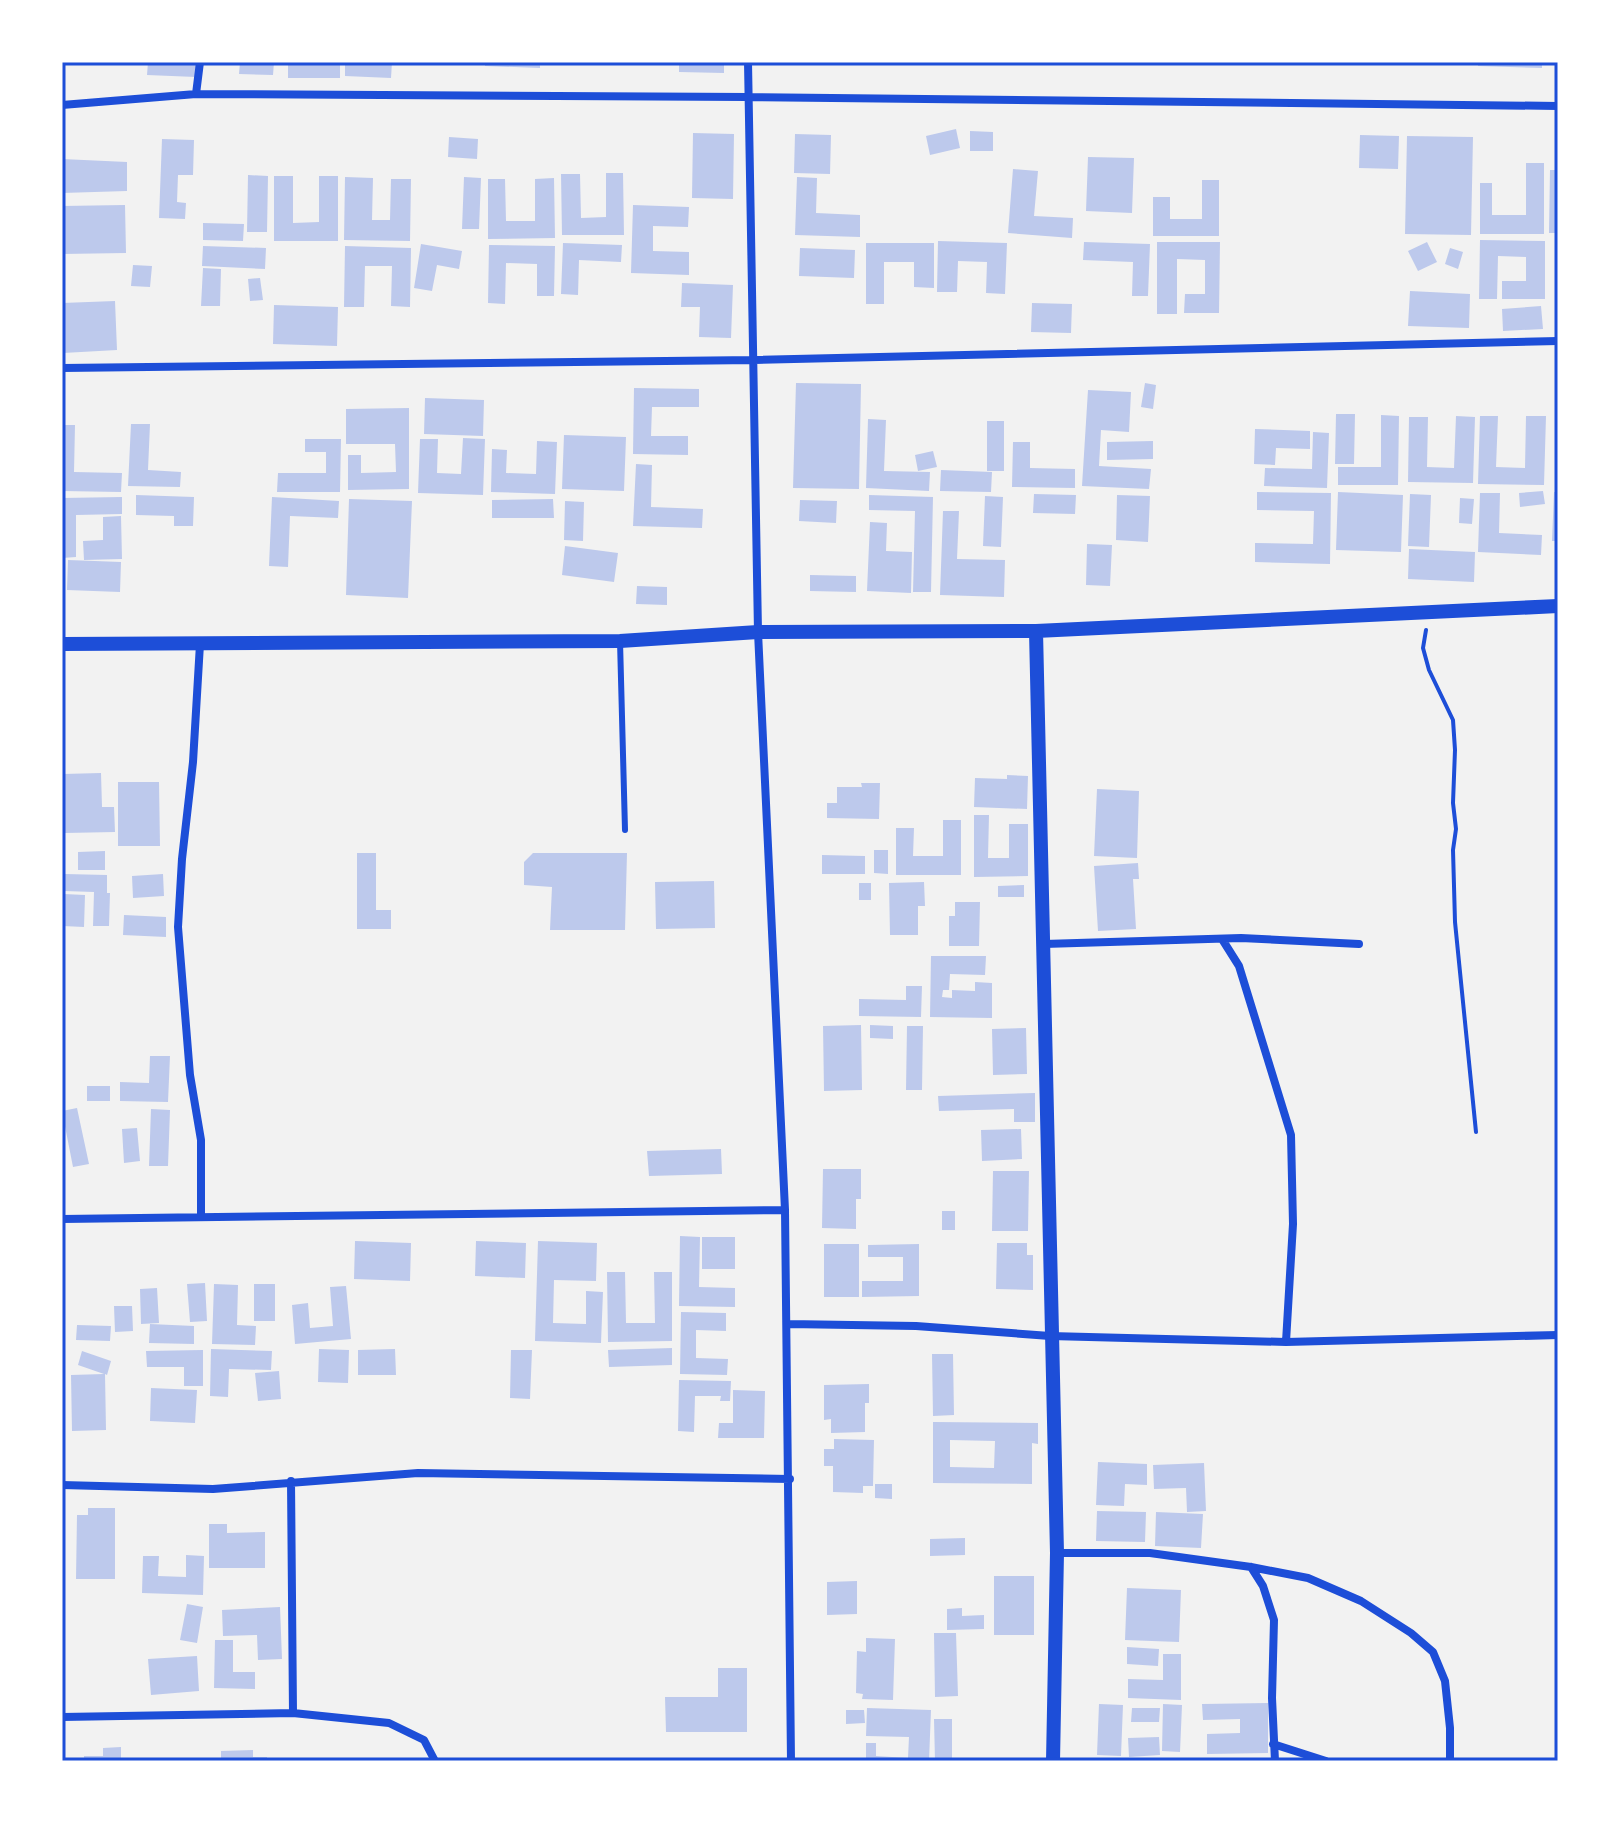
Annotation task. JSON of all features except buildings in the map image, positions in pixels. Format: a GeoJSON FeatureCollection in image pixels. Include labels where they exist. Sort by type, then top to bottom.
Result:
{"type":"FeatureCollection","features":[{"type":"Feature","properties":{"kind":"street"},"geometry":{"type":"LineString","coordinates":[[196,94],[200,62]]}},
{"type":"Feature","properties":{"kind":"street"},"geometry":{"type":"LineString","coordinates":[[748,62],[758,632],[788,1324],[791,1761]]}},
{"type":"Feature","properties":{"kind":"street"},"geometry":{"type":"LineString","coordinates":[[62,105],[196,94],[1558,106]]}},
{"type":"Feature","properties":{"kind":"street"},"geometry":{"type":"LineString","coordinates":[[62,368],[755,360],[1558,341]]}},
{"type":"Feature","properties":{"kind":"street"},"geometry":{"type":"LineString","coordinates":[[62,644],[620,641],[758,632],[1036,631],[1558,606]]}},
{"type":"Feature","properties":{"kind":"street"},"geometry":{"type":"LineString","coordinates":[[1036,631],[1057,1553],[1053,1761]]}},
{"type":"Feature","properties":{"kind":"street"},"geometry":{"type":"LineString","coordinates":[[200,644],[178,927],[190,1075],[201,1140],[201,1216]]}},
{"type":"Feature","properties":{"kind":"street"},"geometry":{"type":"LineString","coordinates":[[1044,944],[1222,939],[1359,944]]}},
{"type":"Feature","properties":{"kind":"street"},"geometry":{"type":"LineString","coordinates":[[1222,939],[1239,966],[1291,1135],[1293,1224],[1286,1342]]}},
{"type":"Feature","properties":{"kind":"street"},"geometry":{"type":"LineString","coordinates":[[62,1219],[785,1210]]}},
{"type":"Feature","properties":{"kind":"street"},"geometry":{"type":"LineString","coordinates":[[788,1324],[916,1326],[1050,1336],[1286,1342],[1558,1335]]}},
{"type":"Feature","properties":{"kind":"street"},"geometry":{"type":"LineString","coordinates":[[62,1485],[213,1489],[418,1473],[790,1479]]}},
{"type":"Feature","properties":{"kind":"street"},"geometry":{"type":"LineString","coordinates":[[291,1481],[293,1713]]}},
{"type":"Feature","properties":{"kind":"street"},"geometry":{"type":"LineString","coordinates":[[1057,1553],[1150,1553],[1251,1567],[1308,1578],[1361,1601],[1411,1633],[1433,1652],[1445,1681],[1450,1761]]}},
{"type":"Feature","properties":{"kind":"street"},"geometry":{"type":"LineString","coordinates":[[1251,1567],[1263,1586],[1274,1620],[1275,1761]]}},
{"type":"Feature","properties":{"kind":"street"},"geometry":{"type":"LineString","coordinates":[[62,1717],[293,1713],[389,1723],[424,1740],[435,1761]]}},
{"type":"Feature","properties":{"kind":"street"},"geometry":{"type":"LineString","coordinates":[[1273,1744],[1326,1761]]}},
{"type":"Feature","properties":{"kind":"lane"},"geometry":{"type":"LineString","coordinates":[[620,641],[625,830]]}},
{"type":"Feature","properties":{"kind":"path"},"geometry":{"type":"LineString","coordinates":[[1428,612],[1423,648],[1429,670],[1453,720],[1455,922],[1476,1132]]}}]}
